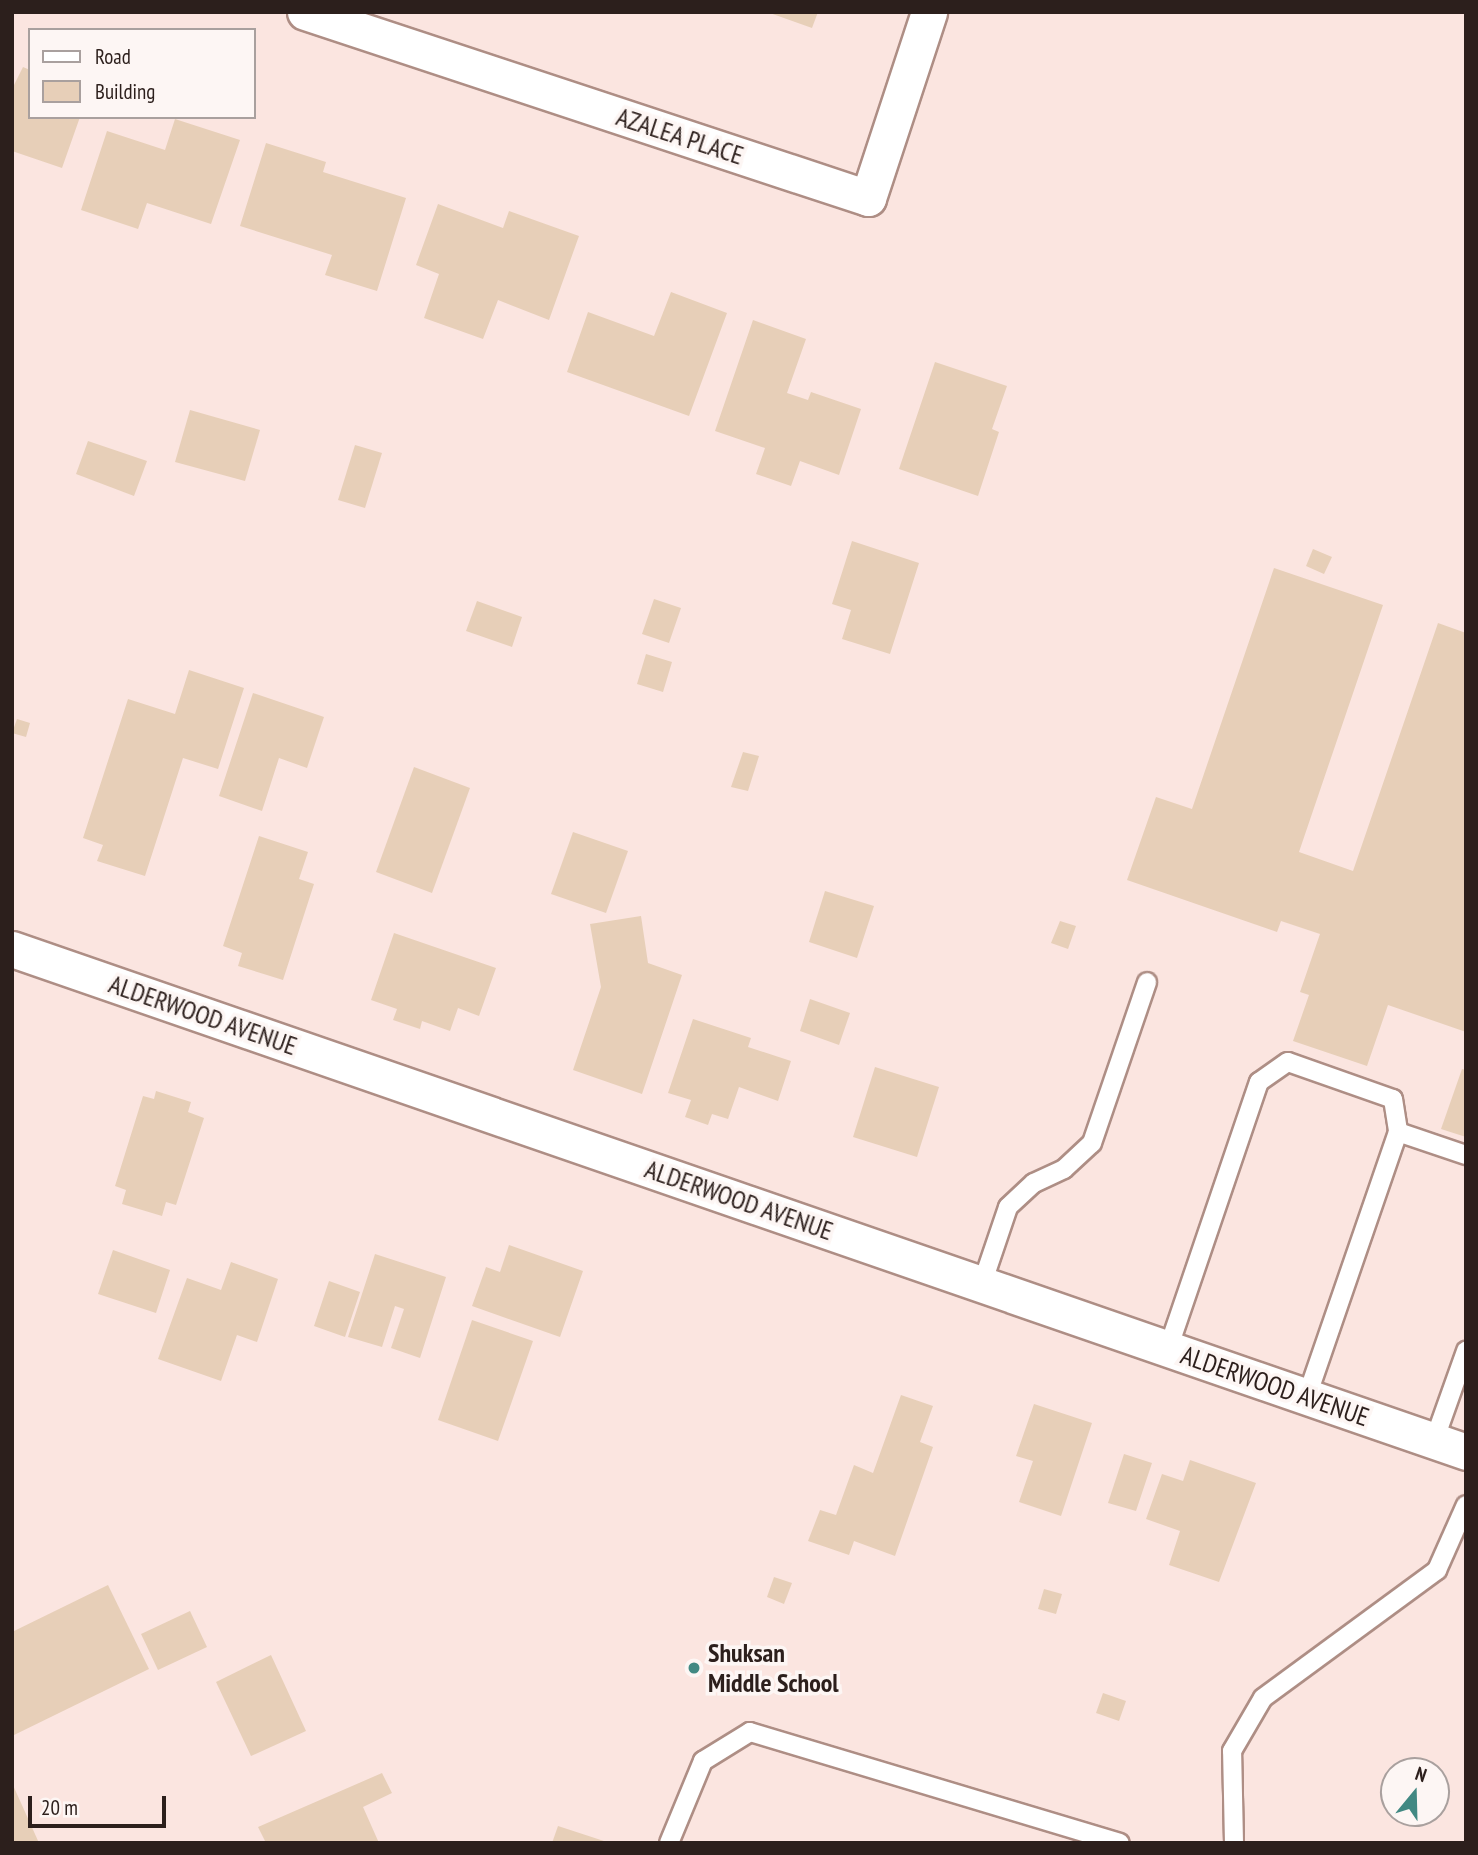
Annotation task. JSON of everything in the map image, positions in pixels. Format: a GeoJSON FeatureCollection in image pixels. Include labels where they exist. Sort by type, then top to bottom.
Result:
{"type":"FeatureCollection","features":[{"type":"Feature","properties":{"kind":"street","name":"AZALEA PLACE"},"geometry":{"type":"LineString","coordinates":[[305,12],[869,198],[929,12]]}},
{"type":"Feature","properties":{"kind":"street","name":"ALDERWOOD AVENUE"},"geometry":{"type":"LineString","coordinates":[[12,949],[1450,1446]]}},
{"type":"Feature","properties":{"kind":"lane"},"geometry":{"type":"LineString","coordinates":[[982,1284],[1007,1207],[1034,1182],[1064,1169],[1092,1143],[1147,982]]}},
{"type":"Feature","properties":{"kind":"lane"},"geometry":{"type":"LineString","coordinates":[[1168,1349],[1259,1082],[1288,1062],[1393,1099],[1398,1132],[1307,1396]]}},
{"type":"Feature","properties":{"kind":"lane"},"geometry":{"type":"LineString","coordinates":[[1398,1132],[1466,1155]]}},
{"type":"Feature","properties":{"kind":"lane"},"geometry":{"type":"LineString","coordinates":[[1450,1446],[1466,1351]]}},
{"type":"Feature","properties":{"kind":"lane"},"geometry":{"type":"LineString","coordinates":[[1234,1843],[1232,1751],[1263,1698],[1437,1570],[1466,1505]]}},
{"type":"Feature","properties":{"kind":"lane"},"geometry":{"type":"LineString","coordinates":[[673,1842],[703,1761],[750,1732],[1120,1843]]}},
{"type":"Feature","properties":{"kind":"building"},"geometry":{"type":"Polygon","coordinates":[[[767,12],[818,12],[812,28],[767,12]]]}},
{"type":"Feature","properties":{"kind":"building"},"geometry":{"type":"Polygon","coordinates":[[[23,67],[28,69],[28,119],[79,119],[62,168],[12,151],[12,89],[23,67]]]}},
{"type":"Feature","properties":{"kind":"building"},"geometry":{"type":"Polygon","coordinates":[[[175,119],[240,140],[211,224],[147,203],[138,229],[81,210],[107,131],[165,150],[175,119]]]}},
{"type":"Feature","properties":{"kind":"building"},"geometry":{"type":"Polygon","coordinates":[[[266,143],[326,162],[323,172],[406,198],[377,291],[325,275],[332,255],[240,226],[266,143]]]}},
{"type":"Feature","properties":{"kind":"building"},"geometry":{"type":"Polygon","coordinates":[[[438,204],[503,228],[509,211],[579,236],[549,320],[498,300],[483,339],[424,318],[439,274],[416,265],[438,204]]]}},
{"type":"Feature","properties":{"kind":"building"},"geometry":{"type":"Polygon","coordinates":[[[671,292],[727,313],[689,416],[567,372],[588,312],[654,336],[671,292]]]}},
{"type":"Feature","properties":{"kind":"building"},"geometry":{"type":"Polygon","coordinates":[[[753,320],[806,339],[787,393],[808,400],[811,392],[861,409],[839,475],[800,461],[791,486],[756,474],[765,448],[715,431],[753,320]]]}},
{"type":"Feature","properties":{"kind":"building"},"geometry":{"type":"Polygon","coordinates":[[[935,362],[1007,386],[992,429],[999,432],[978,496],[899,469],[935,362]]]}},
{"type":"Feature","properties":{"kind":"building"},"geometry":{"type":"Polygon","coordinates":[[[190,410],[260,430],[245,481],[175,462],[190,410]]]}},
{"type":"Feature","properties":{"kind":"building"},"geometry":{"type":"Polygon","coordinates":[[[88,441],[147,461],[134,496],[76,474],[88,441]]]}},
{"type":"Feature","properties":{"kind":"building"},"geometry":{"type":"Polygon","coordinates":[[[355,445],[382,453],[365,508],[338,500],[355,445]]]}},
{"type":"Feature","properties":{"kind":"building"},"geometry":{"type":"Polygon","coordinates":[[[852,541],[919,563],[890,654],[842,639],[851,610],[832,604],[852,541]]]}},
{"type":"Feature","properties":{"kind":"building"},"geometry":{"type":"Polygon","coordinates":[[[1313,549],[1332,557],[1324,574],[1306,566],[1313,549]]]}},
{"type":"Feature","properties":{"kind":"building"},"geometry":{"type":"Polygon","coordinates":[[[1274,568],[1383,605],[1299,852],[1353,871],[1438,623],[1466,633],[1466,1032],[1388,1005],[1367,1066],[1293,1041],[1309,995],[1300,992],[1320,934],[1281,921],[1277,932],[1127,880],[1156,797],[1192,809],[1274,568]]]}},
{"type":"Feature","properties":{"kind":"building"},"geometry":{"type":"Polygon","coordinates":[[[654,599],[681,608],[669,643],[642,634],[654,599]]]}},
{"type":"Feature","properties":{"kind":"building"},"geometry":{"type":"Polygon","coordinates":[[[477,601],[522,617],[512,647],[466,631],[477,601]]]}},
{"type":"Feature","properties":{"kind":"building"},"geometry":{"type":"Polygon","coordinates":[[[646,654],[672,662],[663,692],[637,684],[646,654]]]}},
{"type":"Feature","properties":{"kind":"building"},"geometry":{"type":"Polygon","coordinates":[[[189,670],[244,688],[218,769],[183,758],[145,876],[97,861],[103,845],[83,838],[128,699],[175,714],[189,670]]]}},
{"type":"Feature","properties":{"kind":"building"},"geometry":{"type":"Polygon","coordinates":[[[253,693],[324,717],[307,768],[279,758],[262,811],[219,796],[253,693]]]}},
{"type":"Feature","properties":{"kind":"building"},"geometry":{"type":"Polygon","coordinates":[[[17,719],[30,723],[26,737],[12,733],[17,719]]]}},
{"type":"Feature","properties":{"kind":"building"},"geometry":{"type":"Polygon","coordinates":[[[743,752],[759,756],[748,791],[731,787],[743,752]]]}},
{"type":"Feature","properties":{"kind":"building"},"geometry":{"type":"Polygon","coordinates":[[[414,767],[470,788],[432,893],[376,872],[414,767]]]}},
{"type":"Feature","properties":{"kind":"building"},"geometry":{"type":"Polygon","coordinates":[[[573,832],[628,851],[606,913],[551,894],[573,832]]]}},
{"type":"Feature","properties":{"kind":"building"},"geometry":{"type":"Polygon","coordinates":[[[259,836],[308,852],[299,879],[314,884],[283,980],[238,966],[242,953],[223,946],[259,836]]]}},
{"type":"Feature","properties":{"kind":"building"},"geometry":{"type":"Polygon","coordinates":[[[825,891],[874,906],[857,958],[809,942],[825,891]]]}},
{"type":"Feature","properties":{"kind":"building"},"geometry":{"type":"Polygon","coordinates":[[[641,916],[648,963],[682,975],[642,1094],[573,1070],[601,987],[590,924],[641,916]]]}},
{"type":"Feature","properties":{"kind":"building"},"geometry":{"type":"Polygon","coordinates":[[[1060,921],[1076,926],[1068,949],[1051,943],[1060,921]]]}},
{"type":"Feature","properties":{"kind":"building"},"geometry":{"type":"Polygon","coordinates":[[[394,933],[496,968],[479,1016],[458,1008],[450,1031],[422,1021],[420,1029],[393,1020],[397,1009],[371,1000],[394,933]]]}},
{"type":"Feature","properties":{"kind":"building"},"geometry":{"type":"Polygon","coordinates":[[[810,999],[850,1013],[839,1045],[800,1031],[810,999]]]}},
{"type":"Feature","properties":{"kind":"building"},"geometry":{"type":"Polygon","coordinates":[[[693,1019],[751,1038],[748,1047],[791,1061],[778,1101],[739,1087],[728,1119],[712,1114],[708,1125],[685,1117],[691,1100],[668,1093],[693,1019]]]}},
{"type":"Feature","properties":{"kind":"building"},"geometry":{"type":"Polygon","coordinates":[[[875,1067],[939,1087],[917,1157],[853,1137],[875,1067]]]}},
{"type":"Feature","properties":{"kind":"building"},"geometry":{"type":"Polygon","coordinates":[[[1462,1069],[1466,1070],[1466,1137],[1441,1129],[1462,1069]]]}},
{"type":"Feature","properties":{"kind":"building"},"geometry":{"type":"Polygon","coordinates":[[[156,1091],[191,1102],[188,1112],[204,1118],[176,1205],[166,1202],[162,1216],[122,1204],[126,1190],[115,1186],[143,1096],[154,1099],[156,1091]]]}},
{"type":"Feature","properties":{"kind":"building"},"geometry":{"type":"Polygon","coordinates":[[[509,1245],[583,1271],[560,1337],[472,1306],[486,1267],[500,1272],[509,1245]]]}},
{"type":"Feature","properties":{"kind":"building"},"geometry":{"type":"Polygon","coordinates":[[[113,1250],[170,1270],[156,1313],[98,1294],[113,1250]]]}},
{"type":"Feature","properties":{"kind":"building"},"geometry":{"type":"Polygon","coordinates":[[[375,1254],[446,1277],[420,1358],[391,1348],[404,1309],[395,1306],[382,1347],[348,1337],[375,1254]]]}},
{"type":"Feature","properties":{"kind":"building"},"geometry":{"type":"Polygon","coordinates":[[[231,1262],[278,1279],[257,1342],[237,1335],[221,1381],[158,1359],[187,1278],[221,1290],[231,1262]]]}},
{"type":"Feature","properties":{"kind":"building"},"geometry":{"type":"Polygon","coordinates":[[[329,1281],[360,1292],[345,1337],[314,1326],[329,1281]]]}},
{"type":"Feature","properties":{"kind":"building"},"geometry":{"type":"Polygon","coordinates":[[[472,1320],[533,1341],[498,1441],[438,1420],[472,1320]]]}},
{"type":"Feature","properties":{"kind":"building"},"geometry":{"type":"Polygon","coordinates":[[[901,1395],[933,1406],[920,1442],[933,1447],[895,1556],[854,1541],[849,1555],[808,1541],[820,1510],[836,1515],[854,1465],[873,1473],[901,1395]]]}},
{"type":"Feature","properties":{"kind":"building"},"geometry":{"type":"Polygon","coordinates":[[[1034,1404],[1092,1423],[1061,1516],[1019,1502],[1033,1461],[1016,1456],[1034,1404]]]}},
{"type":"Feature","properties":{"kind":"building"},"geometry":{"type":"Polygon","coordinates":[[[1124,1454],[1152,1463],[1136,1511],[1108,1503],[1124,1454]]]}},
{"type":"Feature","properties":{"kind":"building"},"geometry":{"type":"Polygon","coordinates":[[[1190,1460],[1256,1483],[1219,1582],[1169,1565],[1180,1531],[1146,1519],[1162,1474],[1183,1481],[1190,1460]]]}},
{"type":"Feature","properties":{"kind":"building"},"geometry":{"type":"Polygon","coordinates":[[[774,1577],[792,1583],[784,1604],[767,1597],[774,1577]]]}},
{"type":"Feature","properties":{"kind":"building"},"geometry":{"type":"Polygon","coordinates":[[[108,1585],[149,1669],[12,1736],[12,1632],[108,1585]]]}},
{"type":"Feature","properties":{"kind":"building"},"geometry":{"type":"Polygon","coordinates":[[[1044,1589],[1062,1594],[1056,1614],[1038,1609],[1044,1589]]]}},
{"type":"Feature","properties":{"kind":"building"},"geometry":{"type":"Polygon","coordinates":[[[190,1611],[207,1647],[158,1670],[141,1634],[190,1611]]]}},
{"type":"Feature","properties":{"kind":"building"},"geometry":{"type":"Polygon","coordinates":[[[271,1655],[306,1731],[251,1756],[216,1682],[271,1655]]]}},
{"type":"Feature","properties":{"kind":"building"},"geometry":{"type":"Polygon","coordinates":[[[1103,1693],[1126,1701],[1119,1721],[1096,1713],[1103,1693]]]}},
{"type":"Feature","properties":{"kind":"building"},"geometry":{"type":"Polygon","coordinates":[[[382,1773],[392,1793],[363,1807],[379,1843],[266,1843],[258,1827],[382,1773]]]}},
{"type":"Feature","properties":{"kind":"building"},"geometry":{"type":"Polygon","coordinates":[[[12,1783],[39,1843],[12,1843],[12,1783]]]}},
{"type":"Feature","properties":{"kind":"building"},"geometry":{"type":"Polygon","coordinates":[[[558,1826],[607,1842],[607,1843],[552,1843],[558,1826]]]}},
{"type":"Feature","properties":{"kind":"place","name":"Shuksan Middle School"},"geometry":{"type":"Point","coordinates":[694,1668]}}]}
